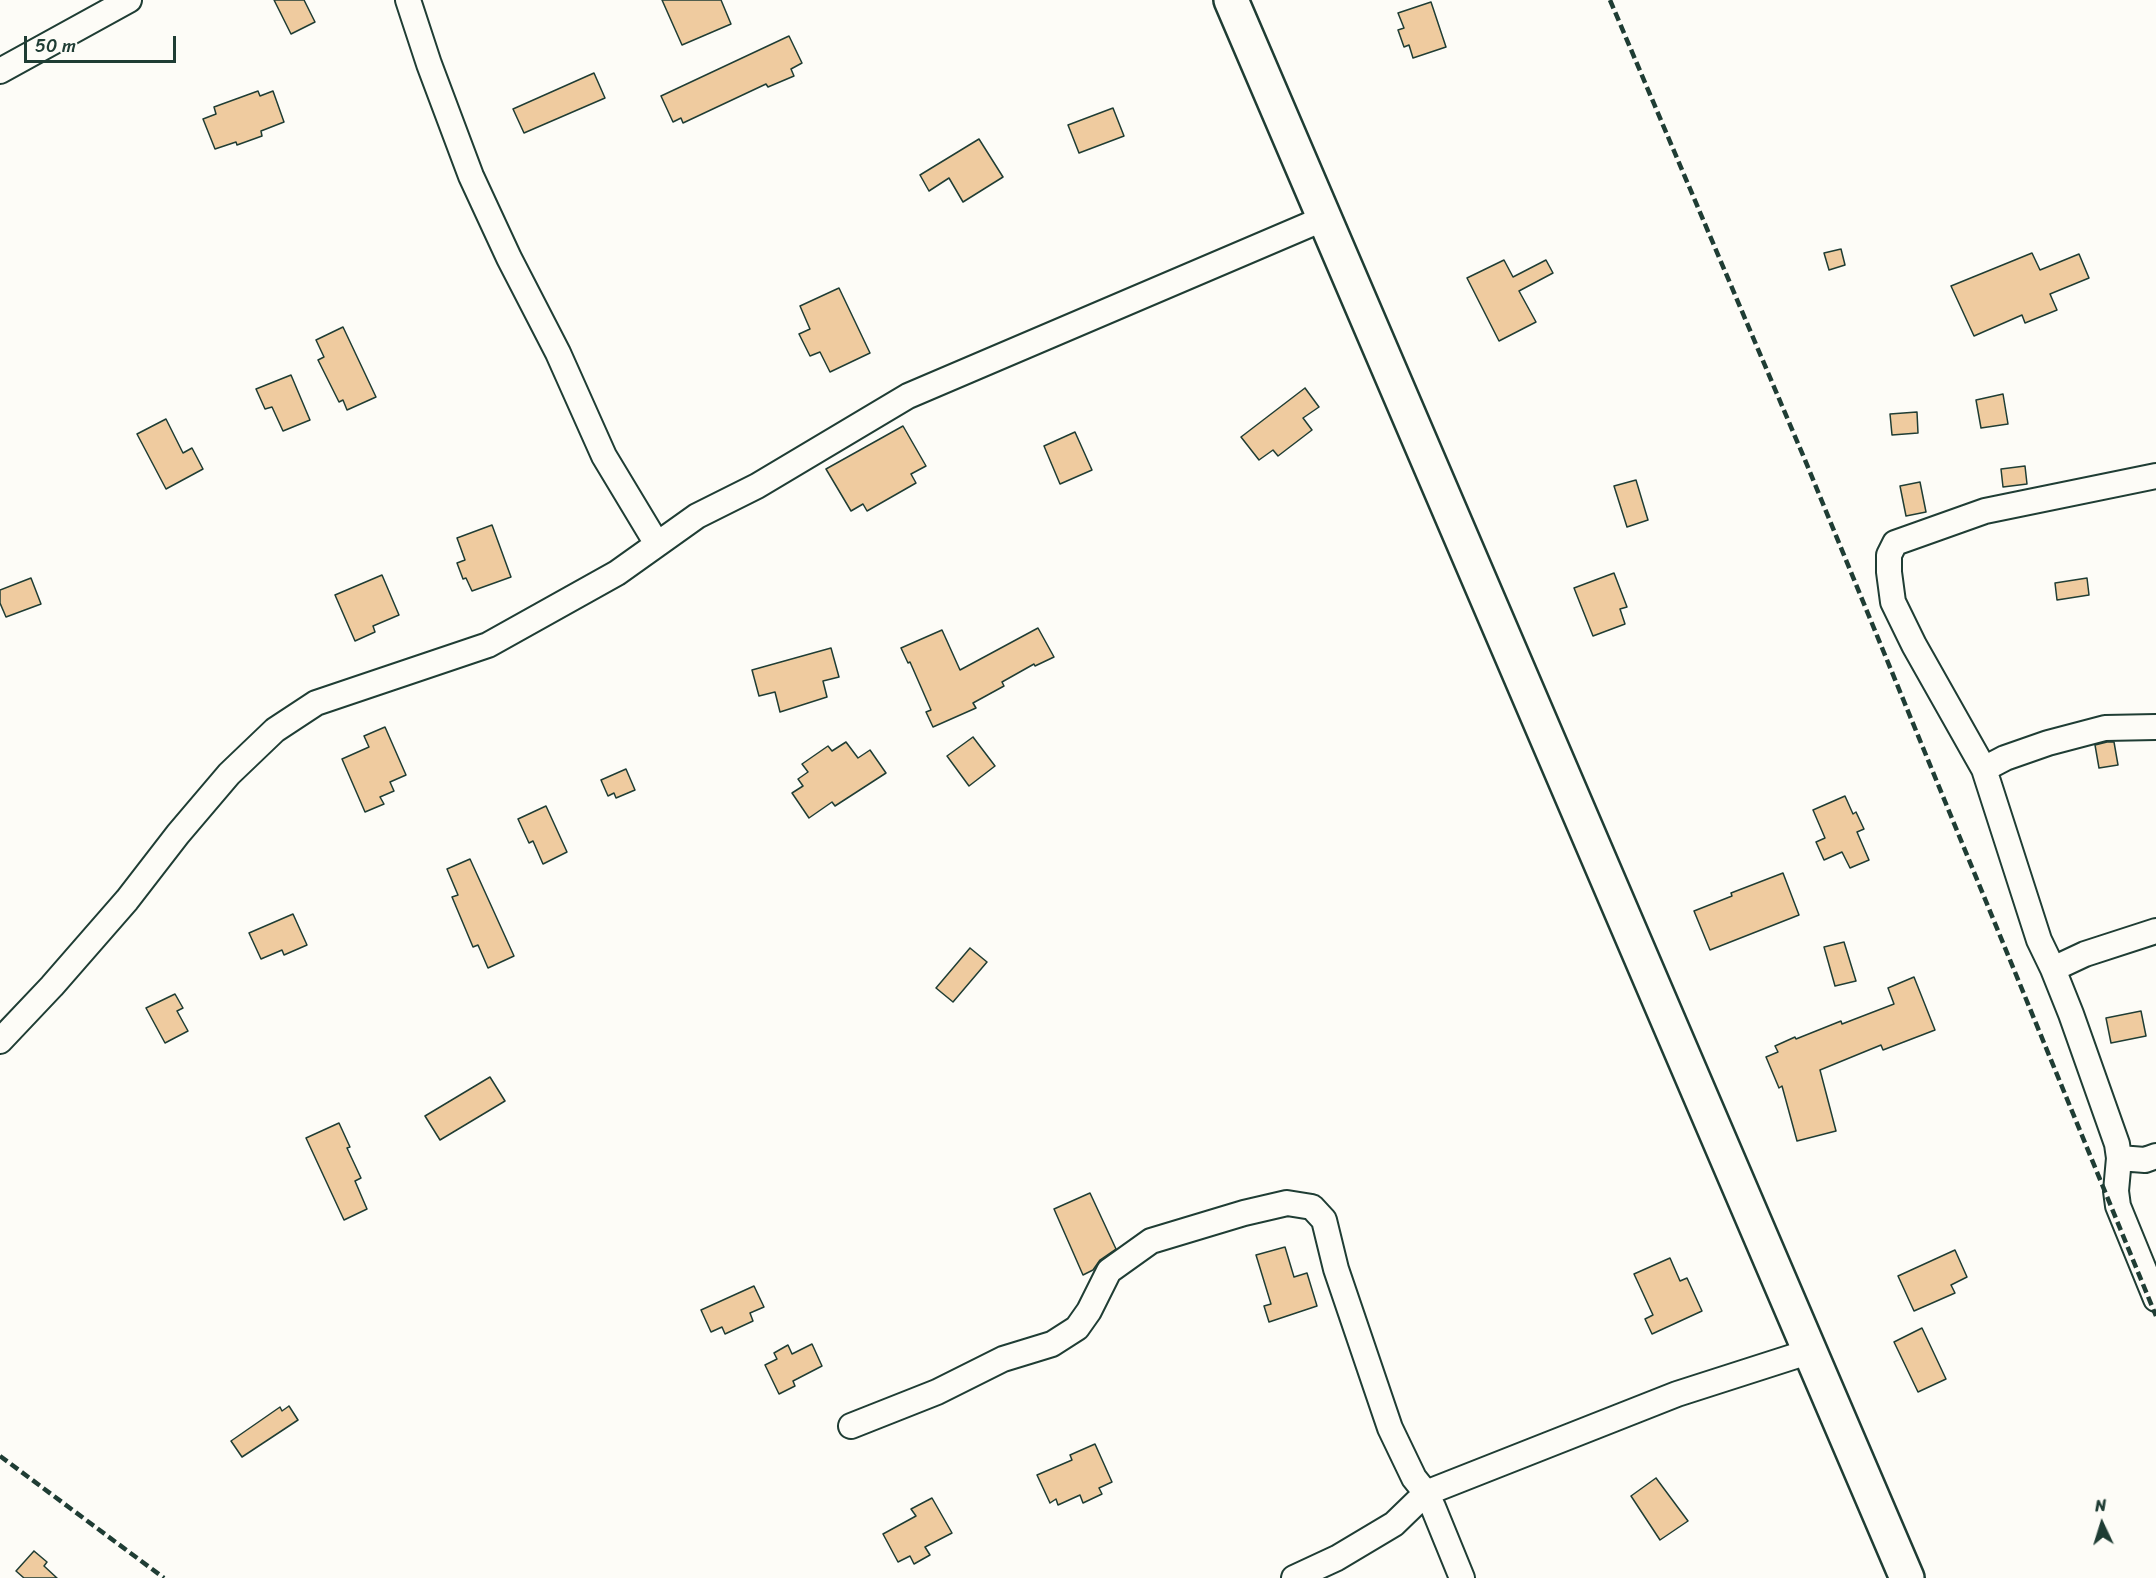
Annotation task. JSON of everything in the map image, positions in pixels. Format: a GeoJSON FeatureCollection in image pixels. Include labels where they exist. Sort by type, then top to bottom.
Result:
{"type":"FeatureCollection","features":[{"type":"Feature","properties":{"kind":"street"},"geometry":{"type":"LineString","coordinates":[[0,70],[129,0]]}},
{"type":"Feature","properties":{"kind":"street"},"geometry":{"type":"LineString","coordinates":[[408,0],[429,64],[476,187],[509,258],[558,353],[603,456],[657,544]]}},
{"type":"Feature","properties":{"kind":"street"},"geometry":{"type":"LineString","coordinates":[[1231,0],[1907,1578]]}},
{"type":"Feature","properties":{"kind":"street"},"geometry":{"type":"LineString","coordinates":[[0,1041],[52,986],[127,900],[178,834],[229,774],[275,730],[316,703],[488,645],[617,573],[697,516],[758,486],[908,396],[1325,218]]}},
{"type":"Feature","properties":{"kind":"street"},"geometry":{"type":"LineString","coordinates":[[2156,476],[1985,511],[1895,543],[1889,555],[1893,602],[1914,645],[1984,769],[2029,902],[2039,939],[2053,969],[2109,1117],[2119,1158],[2116,1191],[2118,1206],[2156,1299]]}},
{"type":"Feature","properties":{"kind":"street"},"geometry":{"type":"LineString","coordinates":[[1984,769],[2005,758],[2048,743],[2105,728],[2156,727]]}},
{"type":"Feature","properties":{"kind":"street"},"geometry":{"type":"LineString","coordinates":[[2053,969],[2085,954],[2156,931]]}},
{"type":"Feature","properties":{"kind":"street"},"geometry":{"type":"LineString","coordinates":[[2119,1158],[2145,1160],[2156,1156]]}},
{"type":"Feature","properties":{"kind":"street"},"geometry":{"type":"LineString","coordinates":[[851,1426],[937,1392],[1003,1359],[1052,1344],[1077,1328],[1089,1311],[1109,1271],[1151,1241],[1244,1213],[1287,1203],[1312,1207],[1324,1220],[1336,1269],[1390,1428],[1414,1478],[1426,1492],[1462,1578]]}},
{"type":"Feature","properties":{"kind":"street"},"geometry":{"type":"LineString","coordinates":[[1294,1578],[1337,1558],[1394,1524],[1426,1492],[1677,1394],[1811,1351]]}},
{"type":"Feature","properties":{"kind":"building"},"geometry":{"type":"Polygon","coordinates":[[[274,0],[304,0],[315,22],[291,34],[274,0]]]}},
{"type":"Feature","properties":{"kind":"building"},"geometry":{"type":"Polygon","coordinates":[[[662,0],[721,0],[731,24],[682,45],[662,0]]]}},
{"type":"Feature","properties":{"kind":"building"},"geometry":{"type":"Polygon","coordinates":[[[1431,2],[1446,47],[1413,58],[1409,45],[1404,47],[1398,30],[1404,28],[1398,13],[1431,2]]]}},
{"type":"Feature","properties":{"kind":"building"},"geometry":{"type":"Polygon","coordinates":[[[789,36],[802,63],[791,69],[794,76],[768,87],[766,84],[683,123],[681,118],[673,122],[661,96],[789,36]]]}},
{"type":"Feature","properties":{"kind":"building"},"geometry":{"type":"Polygon","coordinates":[[[594,73],[605,98],[524,133],[513,109],[594,73]]]}},
{"type":"Feature","properties":{"kind":"building"},"geometry":{"type":"Polygon","coordinates":[[[258,91],[260,96],[273,91],[284,122],[261,131],[262,136],[237,145],[236,142],[215,149],[203,119],[216,114],[214,107],[258,91]]]}},
{"type":"Feature","properties":{"kind":"building"},"geometry":{"type":"Polygon","coordinates":[[[1113,108],[1124,136],[1079,153],[1068,125],[1113,108]]]}},
{"type":"Feature","properties":{"kind":"building"},"geometry":{"type":"Polygon","coordinates":[[[979,139],[1003,177],[963,202],[949,178],[929,191],[920,175],[979,139]]]}},
{"type":"Feature","properties":{"kind":"building"},"geometry":{"type":"Polygon","coordinates":[[[1841,249],[1845,265],[1829,270],[1824,253],[1841,249]]]}},
{"type":"Feature","properties":{"kind":"building"},"geometry":{"type":"Polygon","coordinates":[[[2032,253],[2040,270],[2079,254],[2089,278],[2050,294],[2057,310],[2025,323],[2022,315],[1974,336],[1951,286],[2032,253]]]}},
{"type":"Feature","properties":{"kind":"building"},"geometry":{"type":"Polygon","coordinates":[[[1504,260],[1513,277],[1546,260],[1553,273],[1519,291],[1536,322],[1499,341],[1467,278],[1504,260]]]}},
{"type":"Feature","properties":{"kind":"building"},"geometry":{"type":"Polygon","coordinates":[[[839,288],[870,353],[830,372],[820,352],[810,356],[799,334],[810,329],[800,306],[839,288]]]}},
{"type":"Feature","properties":{"kind":"building"},"geometry":{"type":"Polygon","coordinates":[[[343,327],[376,397],[347,410],[343,400],[339,402],[318,360],[324,357],[316,340],[343,327]]]}},
{"type":"Feature","properties":{"kind":"building"},"geometry":{"type":"Polygon","coordinates":[[[291,375],[310,420],[283,431],[272,407],[265,409],[256,389],[291,375]]]}},
{"type":"Feature","properties":{"kind":"building"},"geometry":{"type":"Polygon","coordinates":[[[1305,388],[1319,407],[1303,418],[1312,430],[1278,456],[1273,450],[1259,460],[1241,437],[1305,388]]]}},
{"type":"Feature","properties":{"kind":"building"},"geometry":{"type":"Polygon","coordinates":[[[2003,394],[2008,424],[1981,428],[1976,400],[2003,394]]]}},
{"type":"Feature","properties":{"kind":"building"},"geometry":{"type":"Polygon","coordinates":[[[1917,412],[1918,433],[1892,435],[1890,414],[1917,412]]]}},
{"type":"Feature","properties":{"kind":"building"},"geometry":{"type":"Polygon","coordinates":[[[166,419],[183,453],[192,448],[203,469],[166,489],[137,434],[166,419]]]}},
{"type":"Feature","properties":{"kind":"building"},"geometry":{"type":"Polygon","coordinates":[[[903,426],[926,466],[911,474],[916,483],[867,511],[863,504],[851,511],[826,469],[903,426]]]}},
{"type":"Feature","properties":{"kind":"building"},"geometry":{"type":"Polygon","coordinates":[[[1075,432],[1092,470],[1060,484],[1044,446],[1075,432]]]}},
{"type":"Feature","properties":{"kind":"building"},"geometry":{"type":"Polygon","coordinates":[[[2025,466],[2027,484],[2003,487],[2001,469],[2025,466]]]}},
{"type":"Feature","properties":{"kind":"building"},"geometry":{"type":"Polygon","coordinates":[[[1636,480],[1648,520],[1627,527],[1614,486],[1636,480]]]}},
{"type":"Feature","properties":{"kind":"building"},"geometry":{"type":"Polygon","coordinates":[[[1920,482],[1926,512],[1906,516],[1900,486],[1920,482]]]}},
{"type":"Feature","properties":{"kind":"building"},"geometry":{"type":"Polygon","coordinates":[[[492,525],[511,577],[472,591],[466,578],[463,579],[457,563],[465,560],[457,538],[492,525]]]}},
{"type":"Feature","properties":{"kind":"building"},"geometry":{"type":"Polygon","coordinates":[[[1614,573],[1627,607],[1620,609],[1625,624],[1593,636],[1574,588],[1614,573]]]}},
{"type":"Feature","properties":{"kind":"building"},"geometry":{"type":"Polygon","coordinates":[[[382,575],[399,615],[373,626],[375,632],[355,641],[335,595],[382,575]]]}},
{"type":"Feature","properties":{"kind":"building"},"geometry":{"type":"Polygon","coordinates":[[[31,578],[41,604],[6,617],[0,603],[0,590],[31,578]]]}},
{"type":"Feature","properties":{"kind":"building"},"geometry":{"type":"Polygon","coordinates":[[[2087,578],[2089,595],[2057,600],[2055,583],[2087,578]]]}},
{"type":"Feature","properties":{"kind":"building"},"geometry":{"type":"Polygon","coordinates":[[[1038,628],[1054,657],[1035,666],[1034,664],[1002,682],[1004,686],[973,703],[976,708],[933,727],[926,712],[931,710],[910,662],[908,663],[901,648],[942,630],[960,670],[1038,628]]]}},
{"type":"Feature","properties":{"kind":"building"},"geometry":{"type":"Polygon","coordinates":[[[831,648],[839,677],[823,681],[827,697],[780,712],[775,692],[759,696],[752,670],[831,648]]]}},
{"type":"Feature","properties":{"kind":"building"},"geometry":{"type":"Polygon","coordinates":[[[385,727],[406,775],[390,782],[394,791],[380,797],[384,804],[365,812],[342,759],[369,747],[364,736],[385,727]]]}},
{"type":"Feature","properties":{"kind":"building"},"geometry":{"type":"Polygon","coordinates":[[[973,737],[995,766],[969,786],[947,756],[973,737]]]}},
{"type":"Feature","properties":{"kind":"building"},"geometry":{"type":"Polygon","coordinates":[[[846,742],[858,758],[870,750],[886,773],[835,806],[832,802],[809,818],[792,793],[803,786],[798,779],[808,772],[802,764],[828,746],[832,751],[846,742]]]}},
{"type":"Feature","properties":{"kind":"building"},"geometry":{"type":"Polygon","coordinates":[[[2114,742],[2118,765],[2099,768],[2095,745],[2114,742]]]}},
{"type":"Feature","properties":{"kind":"building"},"geometry":{"type":"Polygon","coordinates":[[[626,769],[635,790],[616,798],[614,793],[608,796],[601,780],[626,769]]]}},
{"type":"Feature","properties":{"kind":"building"},"geometry":{"type":"Polygon","coordinates":[[[1845,796],[1853,814],[1856,812],[1864,829],[1857,832],[1869,860],[1850,868],[1842,852],[1824,860],[1816,842],[1825,838],[1813,810],[1845,796]]]}},
{"type":"Feature","properties":{"kind":"building"},"geometry":{"type":"Polygon","coordinates":[[[546,806],[567,852],[543,864],[533,841],[529,843],[518,819],[546,806]]]}},
{"type":"Feature","properties":{"kind":"building"},"geometry":{"type":"Polygon","coordinates":[[[470,859],[514,956],[488,968],[478,945],[473,947],[452,897],[458,895],[447,869],[470,859]]]}},
{"type":"Feature","properties":{"kind":"building"},"geometry":{"type":"Polygon","coordinates":[[[1783,873],[1799,915],[1710,950],[1694,911],[1732,896],[1731,893],[1783,873]]]}},
{"type":"Feature","properties":{"kind":"building"},"geometry":{"type":"Polygon","coordinates":[[[293,914],[307,945],[284,955],[282,950],[261,959],[249,933],[293,914]]]}},
{"type":"Feature","properties":{"kind":"building"},"geometry":{"type":"Polygon","coordinates":[[[1844,942],[1856,981],[1835,986],[1824,947],[1844,942]]]}},
{"type":"Feature","properties":{"kind":"building"},"geometry":{"type":"Polygon","coordinates":[[[970,948],[987,962],[953,1002],[936,988],[970,948]]]}},
{"type":"Feature","properties":{"kind":"building"},"geometry":{"type":"Polygon","coordinates":[[[1914,977],[1935,1030],[1883,1050],[1881,1045],[1820,1070],[1836,1131],[1797,1141],[1782,1086],[1779,1088],[1766,1057],[1778,1052],[1775,1046],[1795,1037],[1796,1039],[1841,1021],[1842,1024],[1894,1004],[1888,988],[1914,977]]]}},
{"type":"Feature","properties":{"kind":"building"},"geometry":{"type":"Polygon","coordinates":[[[175,994],[183,1008],[177,1011],[188,1031],[165,1043],[146,1008],[175,994]]]}},
{"type":"Feature","properties":{"kind":"building"},"geometry":{"type":"Polygon","coordinates":[[[2141,1011],[2146,1036],[2111,1043],[2106,1018],[2141,1011]]]}},
{"type":"Feature","properties":{"kind":"building"},"geometry":{"type":"Polygon","coordinates":[[[490,1077],[505,1101],[440,1140],[425,1116],[490,1077]]]}},
{"type":"Feature","properties":{"kind":"building"},"geometry":{"type":"Polygon","coordinates":[[[339,1123],[350,1147],[347,1148],[361,1178],[355,1181],[367,1209],[344,1220],[306,1138],[339,1123]]]}},
{"type":"Feature","properties":{"kind":"building"},"geometry":{"type":"Polygon","coordinates":[[[1090,1193],[1116,1249],[1100,1260],[1093,1270],[1083,1275],[1054,1209],[1090,1193]]]}},
{"type":"Feature","properties":{"kind":"building"},"geometry":{"type":"Polygon","coordinates":[[[1285,1247],[1294,1277],[1307,1273],[1317,1306],[1269,1322],[1264,1306],[1271,1304],[1256,1255],[1285,1247]]]}},
{"type":"Feature","properties":{"kind":"building"},"geometry":{"type":"Polygon","coordinates":[[[1955,1250],[1967,1277],[1951,1285],[1955,1293],[1914,1311],[1898,1276],[1955,1250]]]}},
{"type":"Feature","properties":{"kind":"building"},"geometry":{"type":"Polygon","coordinates":[[[1670,1258],[1680,1281],[1687,1278],[1702,1311],[1652,1334],[1645,1319],[1653,1315],[1634,1274],[1670,1258]]]}},
{"type":"Feature","properties":{"kind":"building"},"geometry":{"type":"Polygon","coordinates":[[[754,1286],[764,1307],[750,1313],[753,1321],[725,1334],[722,1327],[711,1332],[701,1310],[754,1286]]]}},
{"type":"Feature","properties":{"kind":"building"},"geometry":{"type":"Polygon","coordinates":[[[1922,1328],[1946,1379],[1918,1392],[1894,1342],[1922,1328]]]}},
{"type":"Feature","properties":{"kind":"building"},"geometry":{"type":"Polygon","coordinates":[[[812,1344],[822,1366],[793,1381],[795,1386],[779,1394],[765,1365],[777,1359],[774,1353],[788,1345],[792,1354],[812,1344]]]}},
{"type":"Feature","properties":{"kind":"building"},"geometry":{"type":"Polygon","coordinates":[[[289,1406],[298,1420],[242,1457],[231,1441],[280,1407],[282,1411],[289,1406]]]}},
{"type":"Feature","properties":{"kind":"building"},"geometry":{"type":"Polygon","coordinates":[[[1095,1444],[1112,1482],[1099,1488],[1102,1494],[1083,1503],[1080,1495],[1058,1505],[1056,1499],[1050,1503],[1037,1475],[1072,1460],[1070,1455],[1095,1444]]]}},
{"type":"Feature","properties":{"kind":"building"},"geometry":{"type":"Polygon","coordinates":[[[1656,1478],[1688,1521],[1660,1540],[1631,1496],[1656,1478]]]}},
{"type":"Feature","properties":{"kind":"building"},"geometry":{"type":"Polygon","coordinates":[[[932,1498],[952,1533],[925,1547],[930,1555],[914,1564],[910,1556],[898,1562],[883,1534],[916,1516],[911,1509],[932,1498]]]}},
{"type":"Feature","properties":{"kind":"building"},"geometry":{"type":"Polygon","coordinates":[[[34,1551],[47,1562],[44,1566],[57,1578],[24,1578],[16,1571],[34,1551]]]}},
{"type":"Feature","properties":{"kind":"railway"},"geometry":{"type":"LineString","coordinates":[[1610,0],[1805,460],[2156,1316]]}},
{"type":"Feature","properties":{"kind":"railway"},"geometry":{"type":"LineString","coordinates":[[0,1456],[164,1578]]}}]}
